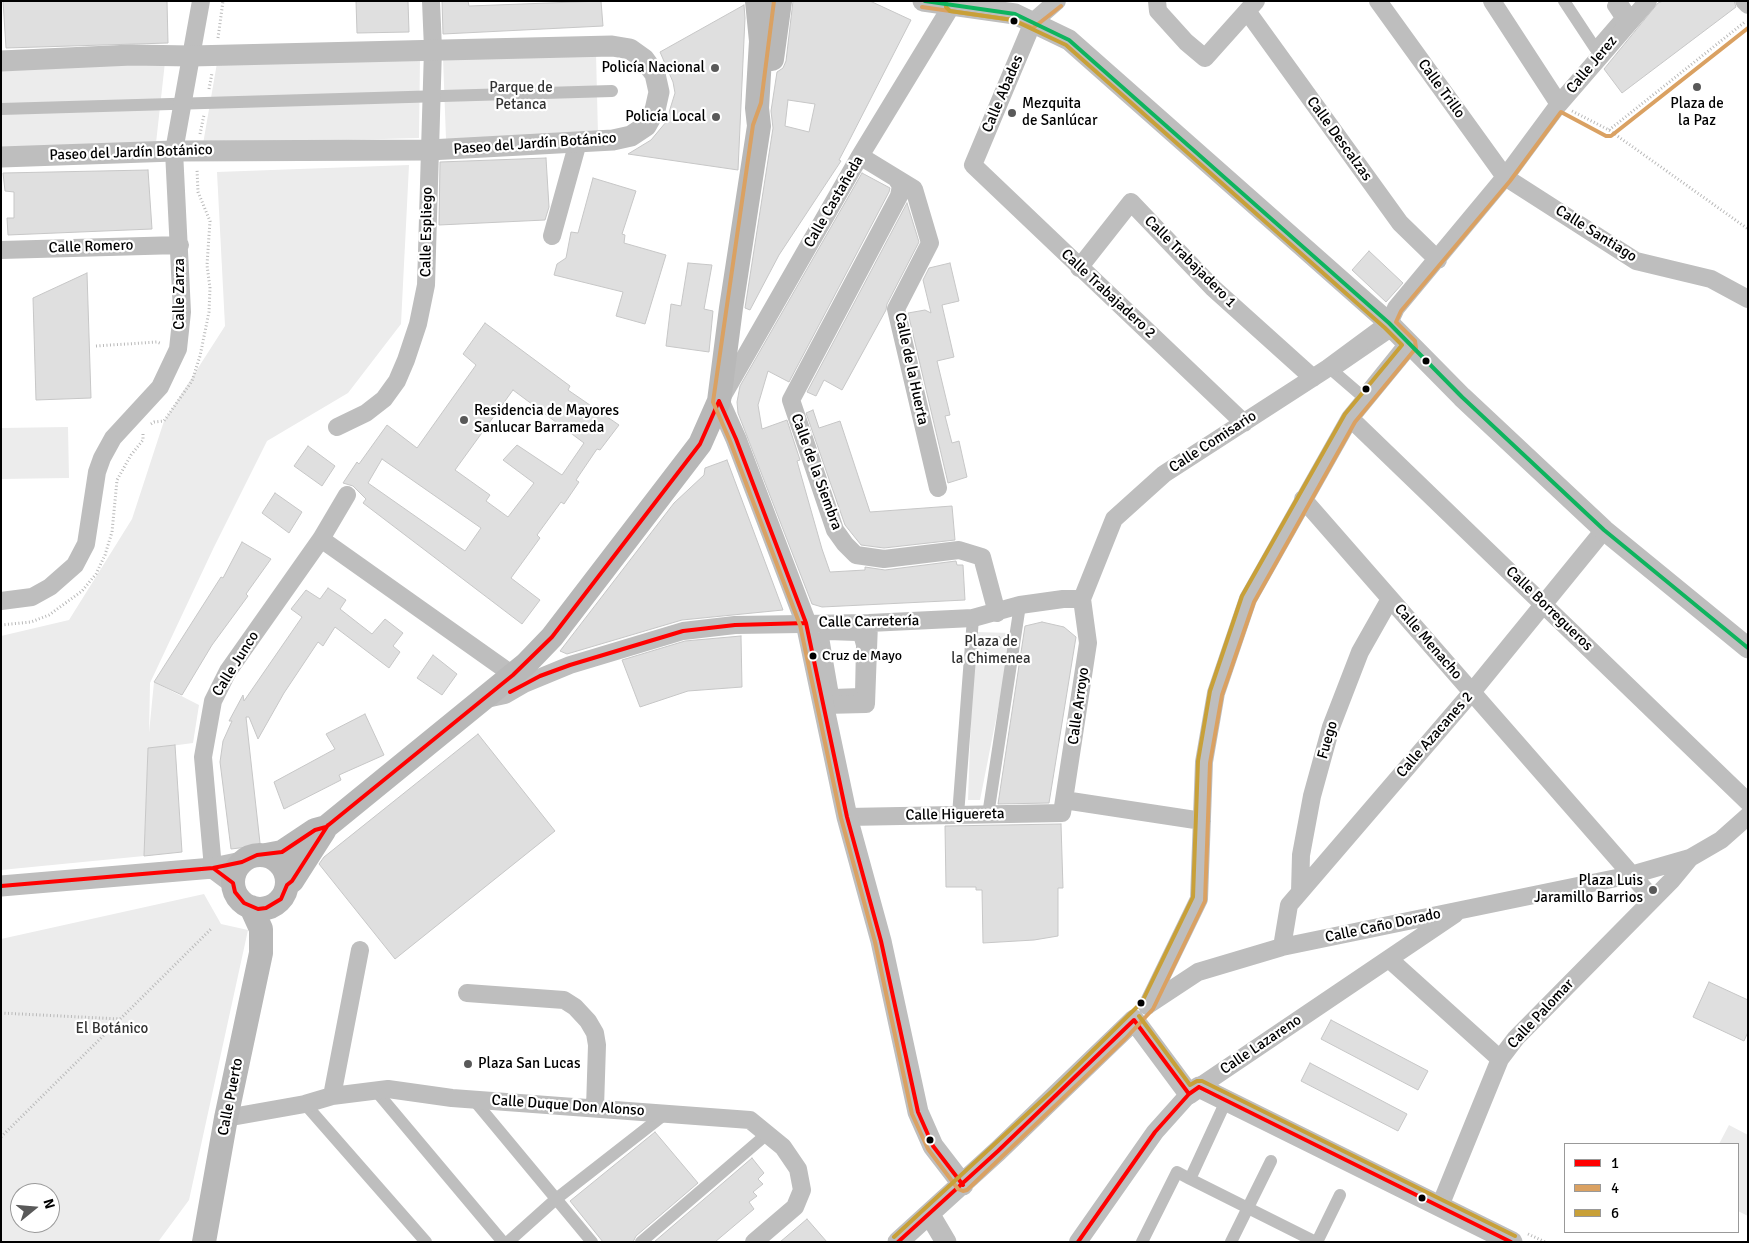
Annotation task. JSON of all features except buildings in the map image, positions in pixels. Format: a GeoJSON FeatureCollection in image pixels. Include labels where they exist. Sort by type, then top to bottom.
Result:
{"type":"FeatureCollection","features":[{"type":"Feature","properties":{"kind":"main road","name":"Calle Puerto"},"geometry":{"type":"LineString","coordinates":[[758,1],[761,41],[757,108],[759,126]]}},
{"type":"Feature","properties":{"kind":"main road","name":"Calle Puerto"},"geometry":{"type":"LineString","coordinates":[[260,953],[268,943],[284,892],[326,827],[513,675],[552,637],[700,444],[719,401],[731,308],[759,126],[767,105],[780,1]]}},
{"type":"Feature","properties":{"kind":"main road","name":"Calle Puerto"},"geometry":{"type":"LineString","coordinates":[[266,855],[282,852],[315,830],[326,827]]}},
{"type":"Feature","properties":{"kind":"main road"},"geometry":{"type":"LineString","coordinates":[[266,855],[281,864],[285,870],[284,892],[266,908],[251,907],[238,898],[237,872],[249,857],[266,855]]}},
{"type":"Feature","properties":{"kind":"main road","name":"Calle Puerto"},"geometry":{"type":"LineString","coordinates":[[204,1242],[226,1118],[260,953],[261,929],[251,907]]}},
{"type":"Feature","properties":{"kind":"street","name":"Calle Zarza"},"geometry":{"type":"LineString","coordinates":[[1,602],[32,597],[50,587],[76,565],[86,544],[97,472],[102,458],[113,438],[160,387],[178,349],[182,312],[174,151],[201,1]]}},
{"type":"Feature","properties":{"kind":"street","name":"Calle Espliego"},"geometry":{"type":"LineString","coordinates":[[337,427],[366,413],[384,399],[396,381],[406,360],[418,324],[426,285],[433,49],[431,1]]}},
{"type":"Feature","properties":{"kind":"street"},"geometry":{"type":"LineString","coordinates":[[923,1],[994,6],[1033,22],[1069,40],[1410,345],[1462,397],[1604,530],[1748,648]]}},
{"type":"Feature","properties":{"kind":"street"},"geometry":{"type":"LineString","coordinates":[[1033,22],[1057,1]]}},
{"type":"Feature","properties":{"kind":"street"},"geometry":{"type":"LineString","coordinates":[[1157,1],[1158,10],[1186,42],[1205,58],[1251,6]]}},
{"type":"Feature","properties":{"kind":"street","name":"Calle Trillo"},"geometry":{"type":"LineString","coordinates":[[1378,1],[1505,177]]}},
{"type":"Feature","properties":{"kind":"street"},"geometry":{"type":"LineString","coordinates":[[1492,1],[1559,104]]}},
{"type":"Feature","properties":{"kind":"street"},"geometry":{"type":"LineString","coordinates":[[1564,1],[1595,48],[1621,18],[1610,1]]}},
{"type":"Feature","properties":{"kind":"street"},"geometry":{"type":"LineString","coordinates":[[1617,1],[1630,20]]}},
{"type":"Feature","properties":{"kind":"street","name":"Calle Jerez"},"geometry":{"type":"LineString","coordinates":[[1389,328],[1396,308],[1438,260],[1505,177],[1559,104],[1648,1]]}},
{"type":"Feature","properties":{"kind":"street"},"geometry":{"type":"LineString","coordinates":[[1744,1],[1748,6]]}},
{"type":"Feature","properties":{"kind":"street","name":"Calle Castañeda"},"geometry":{"type":"LineString","coordinates":[[719,401],[860,156],[952,3]]}},
{"type":"Feature","properties":{"kind":"street","name":"Calle Descalzas"},"geometry":{"type":"LineString","coordinates":[[1251,6],[1400,222],[1438,260]]}},
{"type":"Feature","properties":{"kind":"street","name":"Calle Abades"},"geometry":{"type":"LineString","coordinates":[[973,165],[1033,22]]}},
{"type":"Feature","properties":{"kind":"street","name":"Paseo del Jardín Botánico"},"geometry":{"type":"LineString","coordinates":[[1,61],[132,55],[191,56],[612,46],[621,47],[638,54],[650,66],[658,83],[658,101],[646,126],[631,136],[613,140],[429,150],[174,151],[1,158]]}},
{"type":"Feature","properties":{"kind":"street"},"geometry":{"type":"LineString","coordinates":[[1,109],[612,91]]}},
{"type":"Feature","properties":{"kind":"street"},"geometry":{"type":"LineString","coordinates":[[552,236],[578,142]]}},
{"type":"Feature","properties":{"kind":"street"},"geometry":{"type":"LineString","coordinates":[[860,156],[896,178]]}},
{"type":"Feature","properties":{"kind":"street","name":"Calle Trabajadero 2"},"geometry":{"type":"LineString","coordinates":[[973,165],[1079,268],[1244,423]]}},
{"type":"Feature","properties":{"kind":"street","name":"Calle Santiago"},"geometry":{"type":"LineString","coordinates":[[1505,177],[1636,261],[1711,279],[1748,299]]}},
{"type":"Feature","properties":{"kind":"street","name":"Calle de la Huerta"},"geometry":{"type":"LineString","coordinates":[[896,178],[914,190],[930,243],[896,309],[938,488]]}},
{"type":"Feature","properties":{"kind":"street","name":"Calle de la Siembra"},"geometry":{"type":"LineString","coordinates":[[896,178],[901,186],[899,196],[791,400],[835,530],[850,549],[856,555],[884,559],[959,550],[982,557],[996,613]]}},
{"type":"Feature","properties":{"kind":"street","name":"Calle Trabajadero 1"},"geometry":{"type":"LineString","coordinates":[[1079,268],[1131,202],[1213,288],[1313,378]]}},
{"type":"Feature","properties":{"kind":"street","name":"Calle Romero"},"geometry":{"type":"LineString","coordinates":[[1,250],[180,245]]}},
{"type":"Feature","properties":{"kind":"street"},"geometry":{"type":"LineString","coordinates":[[1389,328],[1403,345],[1362,396],[1333,371],[1389,328]]}},
{"type":"Feature","properties":{"kind":"street","name":"Calle Comisario"},"geometry":{"type":"LineString","coordinates":[[1082,599],[1114,519],[1164,474],[1389,328]]}},
{"type":"Feature","properties":{"kind":"street"},"geometry":{"type":"LineString","coordinates":[[898,1242],[963,1184],[1140,1013],[1199,899],[1204,762],[1216,693],[1248,599],[1350,418],[1410,345]]}},
{"type":"Feature","properties":{"kind":"street"},"geometry":{"type":"LineString","coordinates":[[719,401],[736,439],[806,623],[847,817],[881,941],[918,1112],[933,1146],[963,1184]]}},
{"type":"Feature","properties":{"kind":"street","name":"Calle Borregueros"},"geometry":{"type":"LineString","coordinates":[[1350,418],[1748,802]]}},
{"type":"Feature","properties":{"kind":"street"},"geometry":{"type":"LineString","coordinates":[[700,444],[718,434],[736,439]]}},
{"type":"Feature","properties":{"kind":"street","name":"Calle Junco"},"geometry":{"type":"LineString","coordinates":[[213,868],[203,756],[213,701],[228,671],[321,539],[347,495]]}},
{"type":"Feature","properties":{"kind":"street","name":"Calle Menacho"},"geometry":{"type":"LineString","coordinates":[[1303,500],[1631,875]]}},
{"type":"Feature","properties":{"kind":"street","name":"Calle Azacanes 2"},"geometry":{"type":"LineString","coordinates":[[1282,946],[1289,905],[1472,692],[1604,530]]}},
{"type":"Feature","properties":{"kind":"street"},"geometry":{"type":"LineString","coordinates":[[321,539],[513,675]]}},
{"type":"Feature","properties":{"kind":"street","name":"Calle Carretería"},"geometry":{"type":"LineString","coordinates":[[485,698],[495,698],[504,695],[524,684],[570,665],[683,632],[735,624],[869,623],[973,618],[1020,606],[1063,598],[1082,599]]}},
{"type":"Feature","properties":{"kind":"street","name":"Calle Arroyo"},"geometry":{"type":"LineString","coordinates":[[1063,806],[1088,643],[1082,599]]}},
{"type":"Feature","properties":{"kind":"street","name":"Fuego"},"geometry":{"type":"LineString","coordinates":[[1300,892],[1301,856],[1312,796],[1331,727],[1360,652],[1390,600]]}},
{"type":"Feature","properties":{"kind":"street"},"geometry":{"type":"LineString","coordinates":[[988,814],[1020,606]]}},
{"type":"Feature","properties":{"kind":"street"},"geometry":{"type":"LineString","coordinates":[[958,815],[973,618]]}},
{"type":"Feature","properties":{"kind":"street"},"geometry":{"type":"LineString","coordinates":[[824,705],[866,704],[869,623]]}},
{"type":"Feature","properties":{"kind":"street"},"geometry":{"type":"LineString","coordinates":[[828,634],[857,635],[860,638],[862,645],[862,694],[833,695],[823,637],[828,634]]}},
{"type":"Feature","properties":{"kind":"street","name":"Calle Higuereta"},"geometry":{"type":"LineString","coordinates":[[847,817],[988,814],[1063,806],[1202,821]]}},
{"type":"Feature","properties":{"kind":"street"},"geometry":{"type":"LineString","coordinates":[[1690,858],[1671,881],[1652,898],[1631,875],[1690,858],[1721,840],[1748,816]]}},
{"type":"Feature","properties":{"kind":"street"},"geometry":{"type":"LineString","coordinates":[[1,886],[213,868],[237,872]]}},
{"type":"Feature","properties":{"kind":"street","name":"Calle Caño Dorado"},"geometry":{"type":"LineString","coordinates":[[1140,1013],[1198,972],[1282,946],[1631,875]]}},
{"type":"Feature","properties":{"kind":"street","name":"Calle Palomar"},"geometry":{"type":"LineString","coordinates":[[1440,1206],[1500,1059],[1516,1038],[1652,898]]}},
{"type":"Feature","properties":{"kind":"street","name":"Calle Lazareno"},"geometry":{"type":"LineString","coordinates":[[1078,1242],[1155,1132],[1194,1091],[1462,910]]}},
{"type":"Feature","properties":{"kind":"street"},"geometry":{"type":"LineString","coordinates":[[332,1096],[360,950]]}},
{"type":"Feature","properties":{"kind":"street"},"geometry":{"type":"LineString","coordinates":[[1389,960],[1500,1059]]}},
{"type":"Feature","properties":{"kind":"street"},"geometry":{"type":"LineString","coordinates":[[467,993],[564,1000],[575,1007],[595,1033],[598,1045],[595,1108]]}},
{"type":"Feature","properties":{"kind":"street"},"geometry":{"type":"LineString","coordinates":[[1140,1013],[1194,1091],[1226,1101],[1440,1206],[1504,1240]]}},
{"type":"Feature","properties":{"kind":"street","name":"Calle Duque Don Alonso"},"geometry":{"type":"LineString","coordinates":[[226,1118],[305,1104],[332,1096],[388,1089],[473,1099],[750,1120],[783,1147],[798,1169],[802,1190],[795,1207],[754,1242]]}},
{"type":"Feature","properties":{"kind":"street"},"geometry":{"type":"LineString","coordinates":[[376,1091],[503,1242]]}},
{"type":"Feature","properties":{"kind":"street"},"geometry":{"type":"LineString","coordinates":[[473,1099],[592,1242]]}},
{"type":"Feature","properties":{"kind":"street"},"geometry":{"type":"LineString","coordinates":[[1190,1179],[1226,1101]]}},
{"type":"Feature","properties":{"kind":"street"},"geometry":{"type":"LineString","coordinates":[[305,1104],[426,1242]]}},
{"type":"Feature","properties":{"kind":"street"},"geometry":{"type":"LineString","coordinates":[[508,1242],[556,1200],[665,1114]]}},
{"type":"Feature","properties":{"kind":"street"},"geometry":{"type":"LineString","coordinates":[[641,1242],[766,1134]]}},
{"type":"Feature","properties":{"kind":"street"},"geometry":{"type":"LineString","coordinates":[[1231,1242],[1271,1162]]}},
{"type":"Feature","properties":{"kind":"street"},"geometry":{"type":"LineString","coordinates":[[1142,1242],[1177,1172],[1317,1242],[1340,1194]]}},
{"type":"Feature","properties":{"kind":"street"},"geometry":{"type":"LineString","coordinates":[[930,1215],[946,1242]]}},
{"type":"Feature","properties":{"kind":"path"},"geometry":{"type":"LineString","coordinates":[[1610,130],[1748,20]]}},
{"type":"Feature","properties":{"kind":"path"},"geometry":{"type":"LineString","coordinates":[[1559,104],[1610,130],[1748,229]]}},
{"type":"Feature","properties":{"kind":"path"},"geometry":{"type":"LineString","coordinates":[[96,346],[157,342],[200,356]]}},
{"type":"Feature","properties":{"kind":"path"},"geometry":{"type":"LineString","coordinates":[[970,666],[984,650],[1017,625]]}},
{"type":"Feature","properties":{"kind":"path"},"geometry":{"type":"LineString","coordinates":[[1,1137],[212,928]]}},
{"type":"Feature","properties":{"kind":"path"},"geometry":{"type":"LineString","coordinates":[[1,1012],[120,1019]]}},
{"type":"Feature","properties":{"kind":"green space","name":"Parque de Petanca"},"geometry":{"type":"Polygon","coordinates":[[[596,53],[598,135],[446,139],[443,58],[596,53]]]}},
{"type":"Feature","properties":{"kind":"green space"},"geometry":{"type":"Polygon","coordinates":[[[420,57],[419,138],[203,144],[217,63],[420,57]]]}},
{"type":"Feature","properties":{"kind":"green space"},"geometry":{"type":"Polygon","coordinates":[[[165,62],[156,143],[1,148],[1,70],[165,62]]]}},
{"type":"Feature","properties":{"kind":"green space"},"geometry":{"type":"Polygon","coordinates":[[[409,165],[401,324],[348,393],[267,441],[214,547],[150,683],[149,733],[154,682],[199,705],[193,743],[148,749],[144,856],[1,870],[1,636],[69,620],[132,519],[164,421],[225,326],[217,172],[409,165]]]}},
{"type":"Feature","properties":{"kind":"green space"},"geometry":{"type":"Polygon","coordinates":[[[68,427],[69,478],[1,479],[1,428],[68,427]]]}},
{"type":"Feature","properties":{"kind":"green space","name":"Plaza de la Chimenea"},"geometry":{"type":"Polygon","coordinates":[[[974,632],[1013,633],[980,800],[968,800],[974,632]]]}},
{"type":"Feature","properties":{"kind":"green space","name":"El Botánico"},"geometry":{"type":"Polygon","coordinates":[[[204,894],[221,924],[248,930],[189,1200],[158,1242],[1,1242],[1,939],[204,894]]]}},
{"type":"Feature","properties":{"kind":"green space"},"geometry":{"type":"Polygon","coordinates":[[[1729,1125],[1748,1135],[1748,1216],[1739,1212],[1739,1143],[1720,1143],[1729,1125]]]}},
{"type":"Feature","properties":{"kind":"transit line","name":"4"},"geometry":{"type":"LineString","coordinates":[[774,1],[761,103],[753,125],[713,402],[730,441],[800,625],[841,818],[875,942],[912,1114],[928,1149],[958,1189],[963,1191],[967,1190],[1125,1039],[1153,1009],[1205,901],[1210,763],[1222,695],[1254,602],[1355,422],[1416,348],[1415,341],[1396,322],[1401,311],[1510,181],[1561,112],[1606,136],[1611,136],[1748,28]]}},
{"type":"Feature","properties":{"kind":"transit line"},"geometry":{"type":"LineString","coordinates":[[925,1],[1015,14],[1069,40],[1389,323],[1462,397],[1604,530],[1748,648]]}},
{"type":"Feature","properties":{"kind":"transit line","name":"6"},"geometry":{"type":"LineString","coordinates":[[894,1237],[1052,1091],[1142,1002],[1193,897],[1198,761],[1210,691],[1242,596],[1345,414],[1402,345],[1066,45],[1013,20],[950,11],[946,7],[946,1]]}},
{"type":"Feature","properties":{"kind":"transit line","name":"4"},"geometry":{"type":"LineString","coordinates":[[922,7],[1013,20],[1033,28],[1061,6]]}},
{"type":"Feature","properties":{"kind":"transit line","name":"1"},"geometry":{"type":"LineString","coordinates":[[719,401],[736,439],[806,623],[847,817],[881,941],[918,1112],[933,1146],[963,1185]]}},
{"type":"Feature","properties":{"kind":"transit line","name":"1"},"geometry":{"type":"LineString","coordinates":[[1,886],[213,868],[242,862],[257,855],[282,852],[315,830],[326,827],[513,675],[552,637],[700,444],[719,401]]}},
{"type":"Feature","properties":{"kind":"transit line","name":"1"},"geometry":{"type":"LineString","coordinates":[[510,692],[540,676],[570,665],[683,631],[735,625],[806,623]]}},
{"type":"Feature","properties":{"kind":"transit line","name":"1"},"geometry":{"type":"LineString","coordinates":[[179,871],[213,868],[233,883],[235,892],[244,903],[258,909],[266,908],[281,899],[287,885],[292,881],[328,825]]}},
{"type":"Feature","properties":{"kind":"transit line","name":"6"},"geometry":{"type":"LineString","coordinates":[[1139,1016],[1190,1085],[1197,1081],[1202,1081],[1515,1236]]}},
{"type":"Feature","properties":{"kind":"transit line","name":"1"},"geometry":{"type":"LineString","coordinates":[[898,1242],[998,1151],[1134,1020],[1189,1094]]}},
{"type":"Feature","properties":{"kind":"transit line","name":"1"},"geometry":{"type":"LineString","coordinates":[[1199,1087],[1511,1242]]}},
{"type":"Feature","properties":{"kind":"transit line","name":"1"},"geometry":{"type":"LineString","coordinates":[[1078,1242],[1155,1132],[1189,1094],[1199,1087]]}},
{"type":"Feature","properties":{"kind":"place","name":"Policía Nacional"},"geometry":{"type":"Point","coordinates":[715,68]}},
{"type":"Feature","properties":{"kind":"place","name":"Plaza de la Paz"},"geometry":{"type":"Point","coordinates":[1697,87]}},
{"type":"Feature","properties":{"kind":"place","name":"Mezquita de Sanlúcar"},"geometry":{"type":"Point","coordinates":[1012,113]}},
{"type":"Feature","properties":{"kind":"place","name":"Policía Local"},"geometry":{"type":"Point","coordinates":[716,117]}},
{"type":"Feature","properties":{"kind":"place","name":"Residencia de Mayores Sanlucar Barrameda"},"geometry":{"type":"Point","coordinates":[464,420]}},
{"type":"Feature","properties":{"kind":"place","name":"Cruz de Mayo"},"geometry":{"type":"Point","coordinates":[813,656]}},
{"type":"Feature","properties":{"kind":"place","name":"Plaza Luis Jaramillo Barrios"},"geometry":{"type":"Point","coordinates":[1653,890]}},
{"type":"Feature","properties":{"kind":"place","name":"Plaza San Lucas"},"geometry":{"type":"Point","coordinates":[468,1064]}}]}
